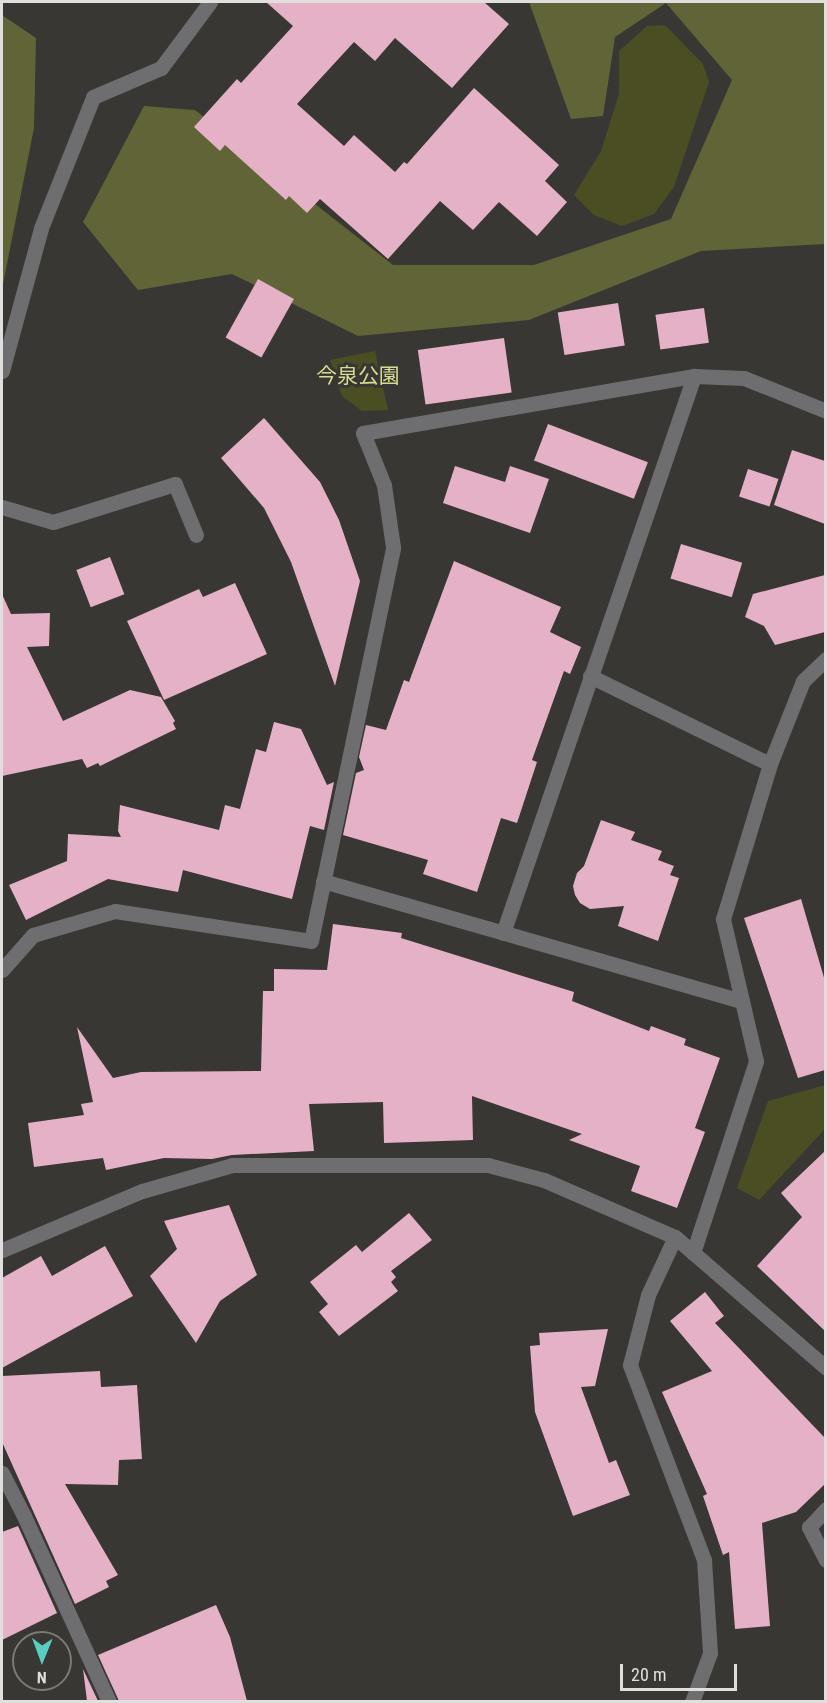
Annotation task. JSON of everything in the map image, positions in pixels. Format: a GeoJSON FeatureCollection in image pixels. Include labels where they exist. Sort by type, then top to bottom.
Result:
{"type":"FeatureCollection","features":[{"type":"Feature","properties":{"kind":"street"},"geometry":{"type":"LineString","coordinates":[[2,371],[42,228],[93,97],[161,68],[210,2]]}},
{"type":"Feature","properties":{"kind":"street"},"geometry":{"type":"LineString","coordinates":[[503,933],[694,376]]}},
{"type":"Feature","properties":{"kind":"street"},"geometry":{"type":"LineString","coordinates":[[2,970],[33,935],[115,911],[311,941],[393,547],[384,485],[363,433],[694,376],[744,378],[825,411]]}},
{"type":"Feature","properties":{"kind":"street"},"geometry":{"type":"LineString","coordinates":[[2,507],[53,522],[175,484],[196,535]]}},
{"type":"Feature","properties":{"kind":"street"},"geometry":{"type":"LineString","coordinates":[[693,1253],[756,1061],[723,919],[770,764],[803,681],[825,659]]}},
{"type":"Feature","properties":{"kind":"street"},"geometry":{"type":"LineString","coordinates":[[591,676],[770,764]]}},
{"type":"Feature","properties":{"kind":"street"},"geometry":{"type":"LineString","coordinates":[[323,881],[742,1001]]}},
{"type":"Feature","properties":{"kind":"street"},"geometry":{"type":"LineString","coordinates":[[2,1250],[142,1191],[232,1165],[488,1165],[544,1180],[675,1237],[825,1368]]}},
{"type":"Feature","properties":{"kind":"street"},"geometry":{"type":"LineString","coordinates":[[675,1237],[648,1295],[630,1365],[704,1560],[710,1653],[692,1701]]}},
{"type":"Feature","properties":{"kind":"street"},"geometry":{"type":"LineString","coordinates":[[2,1473],[109,1701]]}},
{"type":"Feature","properties":{"kind":"street"},"geometry":{"type":"LineString","coordinates":[[825,1509],[809,1527],[825,1560]]}},
{"type":"Feature","properties":{"kind":"green space"},"geometry":{"type":"Polygon","coordinates":[[[529,2],[825,2],[825,244],[701,251],[529,320],[358,336],[232,274],[138,290],[83,222],[144,106],[195,110],[393,265],[534,265],[671,219],[732,80],[666,3],[615,37],[603,116],[571,119],[529,2]]]}},
{"type":"Feature","properties":{"kind":"green space"},"geometry":{"type":"Polygon","coordinates":[[[2,15],[36,38],[34,128],[2,289],[2,15]]]}},
{"type":"Feature","properties":{"kind":"green space"},"geometry":{"type":"Polygon","coordinates":[[[665,25],[703,64],[709,82],[674,187],[654,214],[622,226],[594,215],[574,195],[601,151],[619,94],[619,51],[647,26],[665,25]]]}},
{"type":"Feature","properties":{"kind":"green space","name":"今泉公園"},"geometry":{"type":"Polygon","coordinates":[[[375,351],[388,410],[362,411],[342,396],[330,360],[375,351]]]}},
{"type":"Feature","properties":{"kind":"green space"},"geometry":{"type":"Polygon","coordinates":[[[825,1085],[825,1129],[759,1200],[737,1188],[768,1101],[825,1085]]]}},
{"type":"Feature","properties":{"kind":"building"},"geometry":{"type":"Polygon","coordinates":[[[266,2],[484,2],[509,24],[452,88],[395,38],[375,61],[354,42],[297,104],[344,146],[354,135],[395,172],[404,162],[407,164],[474,88],[559,165],[545,181],[567,202],[537,236],[499,202],[473,230],[440,201],[388,259],[320,199],[307,213],[289,196],[286,200],[225,145],[220,151],[194,127],[237,79],[241,83],[293,26],[266,2]]]}},
{"type":"Feature","properties":{"kind":"building"},"geometry":{"type":"Polygon","coordinates":[[[258,279],[294,299],[261,357],[226,338],[258,279]]]}},
{"type":"Feature","properties":{"kind":"building"},"geometry":{"type":"Polygon","coordinates":[[[618,303],[625,345],[564,355],[558,313],[618,303]]]}},
{"type":"Feature","properties":{"kind":"building"},"geometry":{"type":"Polygon","coordinates":[[[704,308],[709,343],[660,349],[655,315],[704,308]]]}},
{"type":"Feature","properties":{"kind":"building"},"geometry":{"type":"Polygon","coordinates":[[[504,338],[512,392],[426,405],[418,350],[504,338]]]}},
{"type":"Feature","properties":{"kind":"building"},"geometry":{"type":"Polygon","coordinates":[[[264,418],[320,482],[339,520],[360,581],[335,686],[291,562],[264,508],[221,458],[264,418]]]}},
{"type":"Feature","properties":{"kind":"building"},"geometry":{"type":"Polygon","coordinates":[[[548,424],[648,462],[634,499],[534,460],[548,424]]]}},
{"type":"Feature","properties":{"kind":"building"},"geometry":{"type":"Polygon","coordinates":[[[792,450],[825,461],[825,524],[774,505],[792,450]]]}},
{"type":"Feature","properties":{"kind":"building"},"geometry":{"type":"Polygon","coordinates":[[[455,466],[505,482],[510,466],[549,479],[530,533],[443,503],[455,466]]]}},
{"type":"Feature","properties":{"kind":"building"},"geometry":{"type":"Polygon","coordinates":[[[748,469],[778,479],[769,506],[739,497],[748,469]]]}},
{"type":"Feature","properties":{"kind":"building"},"geometry":{"type":"Polygon","coordinates":[[[681,544],[742,563],[732,597],[670,578],[681,544]]]}},
{"type":"Feature","properties":{"kind":"building"},"geometry":{"type":"Polygon","coordinates":[[[110,557],[124,594],[91,607],[76,570],[110,557]]]}},
{"type":"Feature","properties":{"kind":"building"},"geometry":{"type":"Polygon","coordinates":[[[454,561],[561,607],[550,632],[581,647],[570,674],[564,671],[532,760],[537,762],[517,823],[501,818],[477,892],[423,874],[428,860],[343,835],[356,773],[364,770],[359,757],[366,725],[386,730],[404,680],[409,682],[454,561]]]}},
{"type":"Feature","properties":{"kind":"building"},"geometry":{"type":"Polygon","coordinates":[[[825,575],[825,632],[775,645],[764,626],[745,617],[753,594],[825,575]]]}},
{"type":"Feature","properties":{"kind":"building"},"geometry":{"type":"Polygon","coordinates":[[[235,583],[267,654],[164,700],[127,621],[199,589],[203,597],[235,583]]]}},
{"type":"Feature","properties":{"kind":"building"},"geometry":{"type":"Polygon","coordinates":[[[2,594],[11,614],[50,613],[49,646],[27,647],[63,721],[130,690],[161,697],[175,721],[173,723],[176,729],[100,766],[98,763],[87,768],[82,759],[2,776],[2,594]]]}},
{"type":"Feature","properties":{"kind":"building"},"geometry":{"type":"Polygon","coordinates":[[[274,722],[301,729],[327,785],[334,782],[324,830],[310,826],[292,899],[183,870],[178,892],[108,879],[26,920],[9,885],[67,861],[68,834],[121,837],[118,831],[120,805],[219,830],[225,805],[240,809],[256,749],[266,752],[274,722]]]}},
{"type":"Feature","properties":{"kind":"building"},"geometry":{"type":"Polygon","coordinates":[[[601,820],[635,832],[631,840],[662,851],[658,860],[674,866],[670,875],[679,878],[658,941],[618,926],[624,906],[590,909],[580,903],[575,895],[573,886],[577,873],[584,866],[601,820]]]}},
{"type":"Feature","properties":{"kind":"building"},"geometry":{"type":"Polygon","coordinates":[[[801,899],[825,981],[825,1070],[798,1078],[744,918],[801,899]]]}},
{"type":"Feature","properties":{"kind":"building"},"geometry":{"type":"Polygon","coordinates":[[[333,924],[402,933],[401,938],[574,992],[572,1001],[649,1031],[651,1026],[686,1039],[684,1045],[720,1058],[695,1128],[705,1132],[677,1208],[631,1191],[640,1166],[569,1140],[582,1134],[472,1096],[473,1140],[384,1143],[383,1102],[309,1104],[314,1151],[232,1155],[212,1159],[164,1158],[106,1170],[103,1158],[34,1167],[28,1123],[84,1115],[81,1104],[93,1102],[77,1027],[113,1078],[141,1072],[261,1071],[263,991],[274,991],[274,969],[327,970],[333,924]]]}},
{"type":"Feature","properties":{"kind":"building"},"geometry":{"type":"Polygon","coordinates":[[[825,1151],[825,1331],[757,1266],[802,1217],[781,1193],[825,1151]]]}},
{"type":"Feature","properties":{"kind":"building"},"geometry":{"type":"Polygon","coordinates":[[[229,1205],[257,1275],[220,1301],[196,1343],[150,1276],[177,1249],[164,1221],[229,1205]]]}},
{"type":"Feature","properties":{"kind":"building"},"geometry":{"type":"Polygon","coordinates":[[[409,1213],[432,1240],[391,1271],[396,1277],[391,1282],[398,1291],[339,1336],[319,1312],[328,1304],[310,1282],[356,1245],[362,1252],[409,1213]]]}},
{"type":"Feature","properties":{"kind":"building"},"geometry":{"type":"Polygon","coordinates":[[[105,1246],[133,1296],[2,1368],[2,1278],[41,1256],[52,1276],[105,1246]]]}},
{"type":"Feature","properties":{"kind":"building"},"geometry":{"type":"Polygon","coordinates":[[[705,1292],[724,1316],[715,1323],[825,1438],[825,1484],[796,1512],[762,1523],[770,1626],[735,1629],[729,1552],[723,1555],[703,1496],[707,1494],[662,1392],[712,1371],[670,1321],[705,1292]]]}},
{"type":"Feature","properties":{"kind":"building"},"geometry":{"type":"Polygon","coordinates":[[[608,1329],[595,1386],[581,1387],[609,1463],[616,1460],[630,1495],[573,1516],[535,1412],[530,1346],[540,1345],[539,1333],[608,1329]]]}},
{"type":"Feature","properties":{"kind":"building"},"geometry":{"type":"Polygon","coordinates":[[[100,1371],[101,1387],[137,1385],[142,1459],[119,1460],[118,1485],[65,1484],[118,1575],[106,1581],[109,1587],[75,1604],[2,1442],[2,1376],[100,1371]]]}},
{"type":"Feature","properties":{"kind":"building"},"geometry":{"type":"Polygon","coordinates":[[[18,1526],[57,1613],[20,1631],[12,1631],[12,1635],[2,1640],[2,1532],[18,1526]]]}},
{"type":"Feature","properties":{"kind":"building"},"geometry":{"type":"Polygon","coordinates":[[[216,1605],[230,1637],[247,1701],[119,1701],[98,1655],[216,1605]]]}},
{"type":"Feature","properties":{"kind":"building"},"geometry":{"type":"Polygon","coordinates":[[[83,1669],[98,1701],[87,1701],[83,1669]]]}}]}
